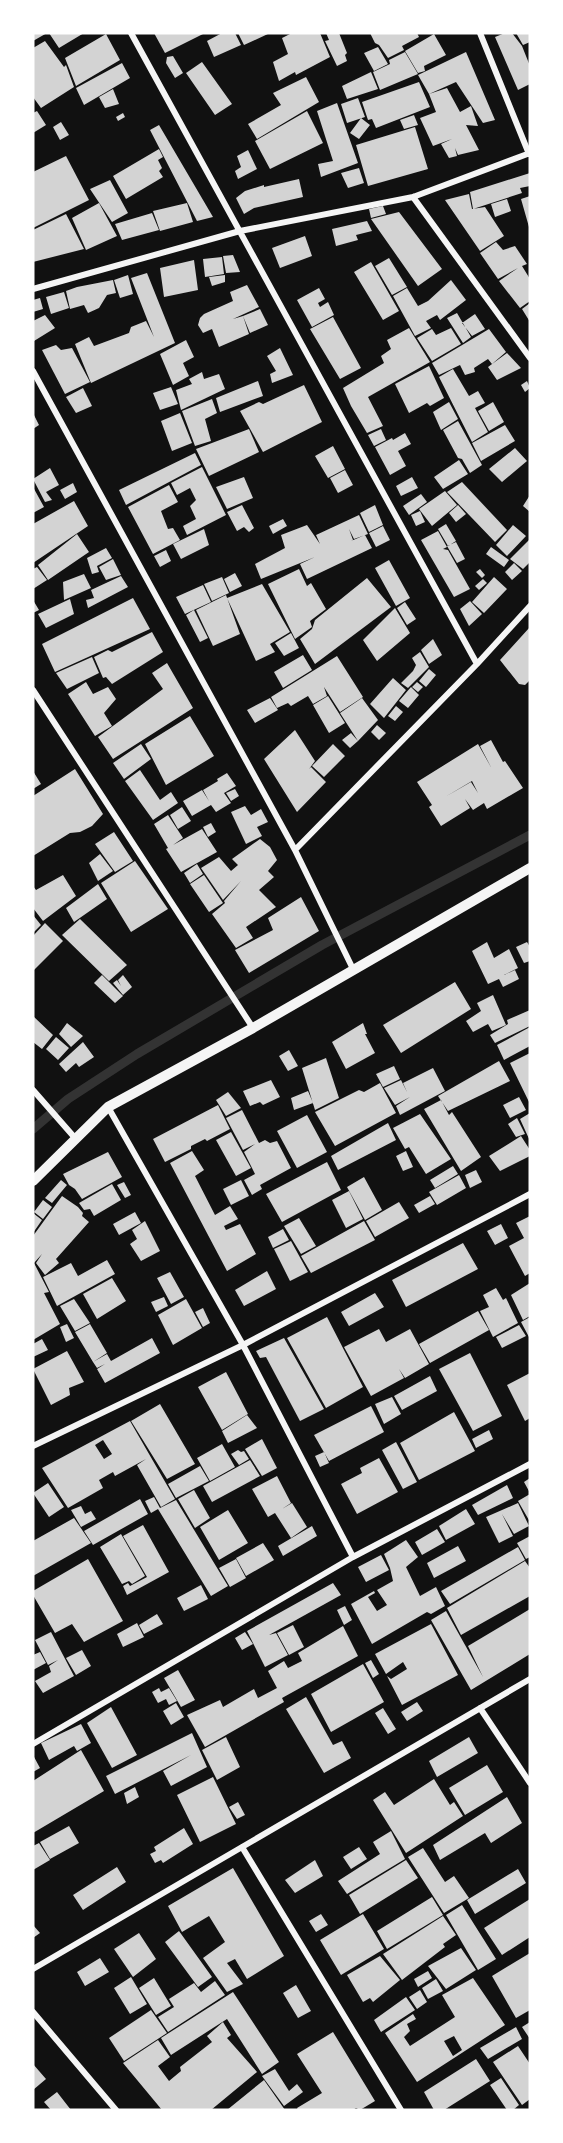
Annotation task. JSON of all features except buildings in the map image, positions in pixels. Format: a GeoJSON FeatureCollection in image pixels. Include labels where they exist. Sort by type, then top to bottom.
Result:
{"type":"FeatureCollection","features":[{"type":"Feature","properties":{"kind":"street"},"geometry":{"type":"LineString","coordinates":[[131,33],[477,664]]}},
{"type":"Feature","properties":{"kind":"street"},"geometry":{"type":"LineString","coordinates":[[33,289],[240,231],[413,197],[529,154],[480,33]]}},
{"type":"Feature","properties":{"kind":"street"},"geometry":{"type":"LineString","coordinates":[[413,197],[530,358]]}},
{"type":"Feature","properties":{"kind":"street"},"geometry":{"type":"LineString","coordinates":[[33,370],[295,850],[353,969]]}},
{"type":"Feature","properties":{"kind":"street"},"geometry":{"type":"LineString","coordinates":[[295,850],[477,664],[530,606]]}},
{"type":"Feature","properties":{"kind":"street"},"geometry":{"type":"LineString","coordinates":[[33,690],[253,1028]]}},
{"type":"Feature","properties":{"kind":"street"},"geometry":{"type":"LineString","coordinates":[[33,1181],[108,1107],[253,1028],[530,868]]}},
{"type":"Feature","properties":{"kind":"street"},"geometry":{"type":"LineString","coordinates":[[33,1090],[75,1138]]}},
{"type":"Feature","properties":{"kind":"street"},"geometry":{"type":"LineString","coordinates":[[108,1107],[243,1345],[353,1557]]}},
{"type":"Feature","properties":{"kind":"street"},"geometry":{"type":"LineString","coordinates":[[33,1446],[243,1345],[530,1194]]}},
{"type":"Feature","properties":{"kind":"street"},"geometry":{"type":"LineString","coordinates":[[33,1744],[353,1557],[530,1464]]}},
{"type":"Feature","properties":{"kind":"street"},"geometry":{"type":"LineString","coordinates":[[33,1969],[530,1679]]}},
{"type":"Feature","properties":{"kind":"street"},"geometry":{"type":"LineString","coordinates":[[480,1708],[530,1783]]}},
{"type":"Feature","properties":{"kind":"street"},"geometry":{"type":"LineString","coordinates":[[242,1847],[401,2110]]}},
{"type":"Feature","properties":{"kind":"street"},"geometry":{"type":"LineString","coordinates":[[33,2012],[116,2110]]}},
{"type":"Feature","properties":{"kind":"waterway"},"geometry":{"type":"LineString","coordinates":[[33,1129],[68,1099],[137,1054],[322,945],[530,835]]}}]}
